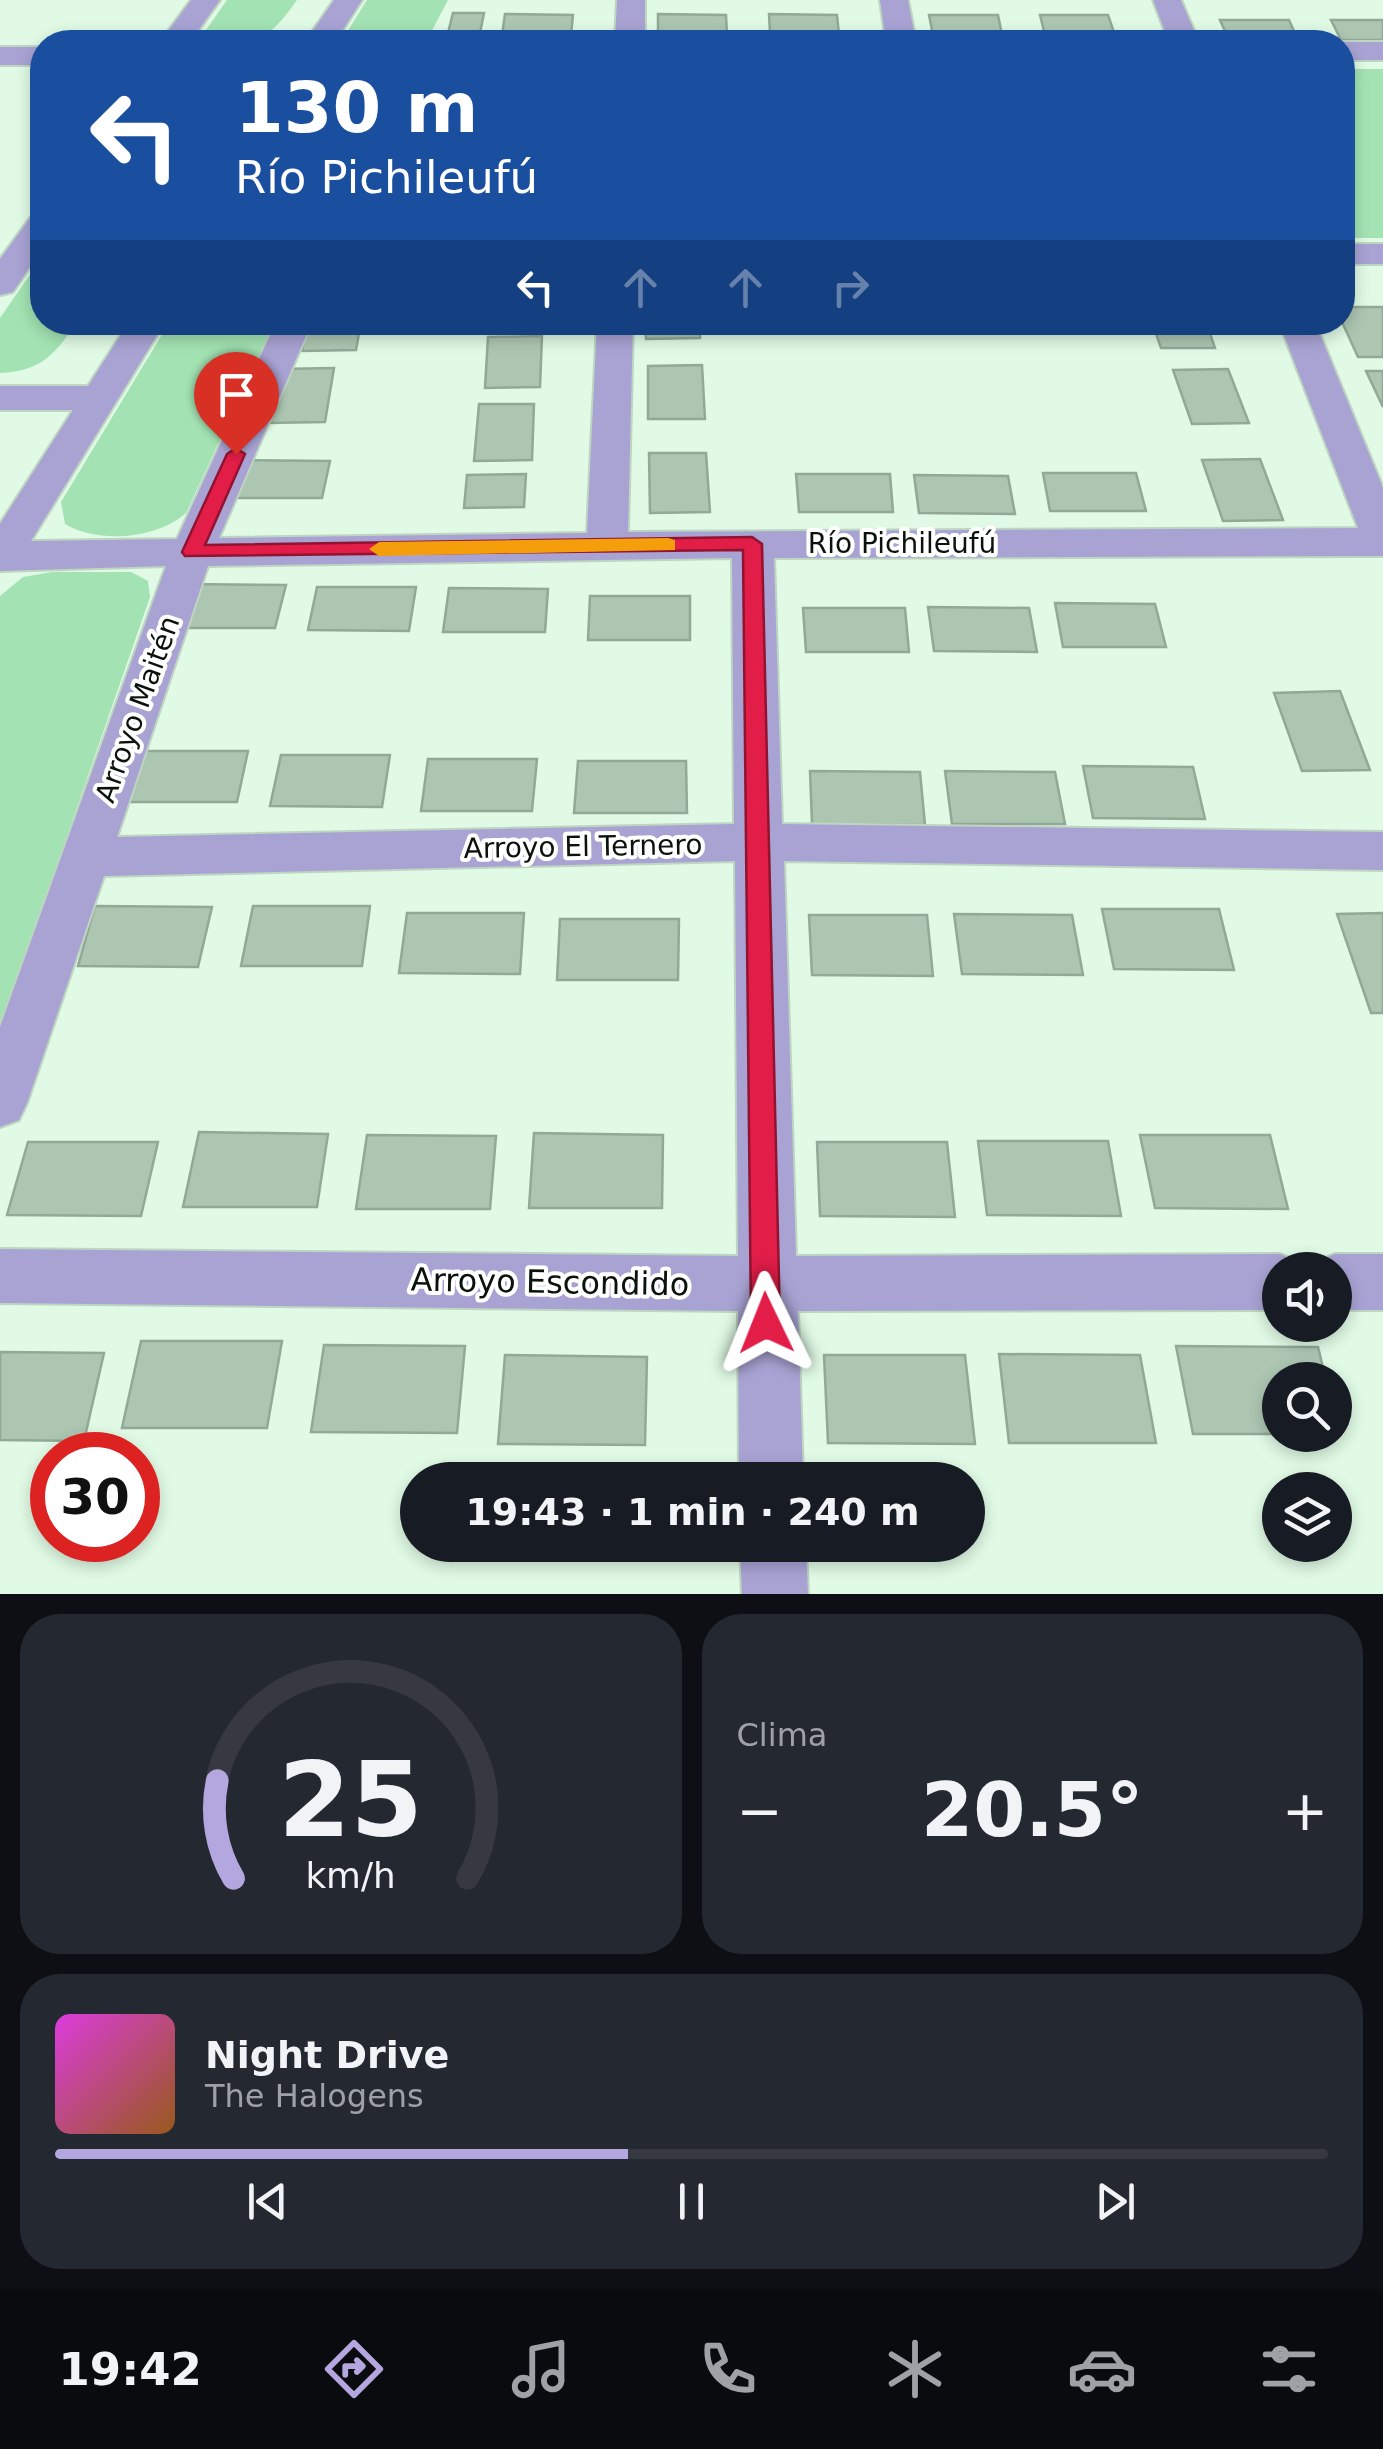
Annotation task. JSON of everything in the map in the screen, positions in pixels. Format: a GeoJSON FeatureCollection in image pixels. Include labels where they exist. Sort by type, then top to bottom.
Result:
{"type":"FeatureCollection","features":[{"type":"Feature","properties":{"kind":"street"},"geometry":{"type":"LineString","coordinates":[[184,30],[206,0]]}},
{"type":"Feature","properties":{"kind":"street"},"geometry":{"type":"LineString","coordinates":[[328,30],[348,0]]}},
{"type":"Feature","properties":{"kind":"street"},"geometry":{"type":"LineString","coordinates":[[630,30],[631,0]]}},
{"type":"Feature","properties":{"kind":"street"},"geometry":{"type":"LineString","coordinates":[[894,0],[900,30]]}},
{"type":"Feature","properties":{"kind":"street"},"geometry":{"type":"LineString","coordinates":[[1167,0],[1179,30]]}},
{"type":"Feature","properties":{"kind":"street"},"geometry":{"type":"LineString","coordinates":[[1355,51],[1383,51]]}},
{"type":"Feature","properties":{"kind":"street"},"geometry":{"type":"LineString","coordinates":[[0,56],[30,56]]}},
{"type":"Feature","properties":{"kind":"street"},"geometry":{"type":"LineString","coordinates":[[0,284],[30,242]]}},
{"type":"Feature","properties":{"kind":"street"},"geometry":{"type":"LineString","coordinates":[[1355,254],[1383,254]]}},
{"type":"Feature","properties":{"kind":"street"},"geometry":{"type":"LineString","coordinates":[[1,556],[139,335]]}},
{"type":"Feature","properties":{"kind":"street","name":"Arroyo Maitén"},"geometry":{"type":"LineString","coordinates":[[0,1103],[192,552],[288,335]]}},
{"type":"Feature","properties":{"kind":"street"},"geometry":{"type":"LineString","coordinates":[[607,546],[615,335]]}},
{"type":"Feature","properties":{"kind":"street"},"geometry":{"type":"LineString","coordinates":[[1303,335],[1383,541]]}},
{"type":"Feature","properties":{"kind":"street"},"geometry":{"type":"LineString","coordinates":[[0,398],[100,398]]}},
{"type":"Feature","properties":{"kind":"street","name":"Río Pichileufú"},"geometry":{"type":"LineString","coordinates":[[1,556],[752,544],[1383,541]]}},
{"type":"Feature","properties":{"kind":"street"},"geometry":{"type":"LineString","coordinates":[[752,544],[770,1462]]}},
{"type":"Feature","properties":{"kind":"street","name":"Arroyo El Ternero"},"geometry":{"type":"LineString","coordinates":[[84,858],[756,842],[1383,851]]}},
{"type":"Feature","properties":{"kind":"street","name":"Arroyo Escondido"},"geometry":{"type":"LineString","coordinates":[[0,1276],[764,1284],[1262,1282]]}},
{"type":"Feature","properties":{"kind":"street"},"geometry":{"type":"LineString","coordinates":[[1352,1282],[1383,1282]]}},
{"type":"Feature","properties":{"kind":"street"},"geometry":{"type":"LineString","coordinates":[[773,1562],[774,1594]]}},
{"type":"Feature","properties":{"kind":"green space"},"geometry":{"type":"Polygon","coordinates":[[[227,0],[297,0],[271,30],[206,30],[227,0]]]}},
{"type":"Feature","properties":{"kind":"green space"},"geometry":{"type":"Polygon","coordinates":[[[367,0],[448,0],[432,30],[348,30],[367,0]]]}},
{"type":"Feature","properties":{"kind":"green space"},"geometry":{"type":"Polygon","coordinates":[[[1355,69],[1383,69],[1383,238],[1355,238],[1355,69]]]}},
{"type":"Feature","properties":{"kind":"green space"},"geometry":{"type":"Polygon","coordinates":[[[30,274],[30,335],[67,335],[37,365],[0,373],[0,318],[30,274]]]}},
{"type":"Feature","properties":{"kind":"green space"},"geometry":{"type":"Polygon","coordinates":[[[162,335],[268,335],[186,513],[144,533],[110,536],[65,524],[61,502],[162,335]]]}},
{"type":"Feature","properties":{"kind":"green space"},"geometry":{"type":"Polygon","coordinates":[[[52,572],[131,572],[148,581],[150,597],[0,1029],[0,596],[23,577],[52,572]]]}},
{"type":"Feature","properties":{"kind":"building"},"geometry":{"type":"Polygon","coordinates":[[[453,13],[484,13],[481,30],[449,30],[453,13]]]}},
{"type":"Feature","properties":{"kind":"building"},"geometry":{"type":"Polygon","coordinates":[[[505,14],[573,15],[572,30],[503,30],[505,14]]]}},
{"type":"Feature","properties":{"kind":"building"},"geometry":{"type":"Polygon","coordinates":[[[658,14],[726,15],[727,30],[658,30],[658,14]]]}},
{"type":"Feature","properties":{"kind":"building"},"geometry":{"type":"Polygon","coordinates":[[[769,14],[837,15],[838,30],[770,30],[769,14]]]}},
{"type":"Feature","properties":{"kind":"building"},"geometry":{"type":"Polygon","coordinates":[[[929,15],[998,15],[1001,30],[932,30],[929,15]]]}},
{"type":"Feature","properties":{"kind":"building"},"geometry":{"type":"Polygon","coordinates":[[[1040,15],[1108,15],[1113,30],[1044,30],[1040,15]]]}},
{"type":"Feature","properties":{"kind":"building"},"geometry":{"type":"Polygon","coordinates":[[[1220,20],[1289,20],[1294,30],[1224,30],[1220,20]]]}},
{"type":"Feature","properties":{"kind":"building"},"geometry":{"type":"Polygon","coordinates":[[[1331,20],[1383,20],[1383,40],[1355,40],[1355,30],[1336,30],[1331,20]]]}},
{"type":"Feature","properties":{"kind":"building"},"geometry":{"type":"Polygon","coordinates":[[[1355,307],[1383,307],[1383,357],[1358,357],[1348,335],[1355,335],[1355,307]]]}},
{"type":"Feature","properties":{"kind":"building"},"geometry":{"type":"Polygon","coordinates":[[[305,335],[359,335],[356,350],[302,351],[305,335]]]}},
{"type":"Feature","properties":{"kind":"building"},"geometry":{"type":"Polygon","coordinates":[[[646,335],[700,338],[646,339],[646,335]]]}},
{"type":"Feature","properties":{"kind":"building"},"geometry":{"type":"Polygon","coordinates":[[[1156,335],[1210,335],[1215,348],[1161,348],[1156,335]]]}},
{"type":"Feature","properties":{"kind":"building"},"geometry":{"type":"Polygon","coordinates":[[[542,336],[540,387],[485,388],[488,337],[542,336]]]}},
{"type":"Feature","properties":{"kind":"building"},"geometry":{"type":"Polygon","coordinates":[[[702,365],[705,419],[648,419],[648,366],[702,365]]]}},
{"type":"Feature","properties":{"kind":"building"},"geometry":{"type":"Polygon","coordinates":[[[334,368],[325,422],[268,423],[279,369],[334,368]]]}},
{"type":"Feature","properties":{"kind":"building"},"geometry":{"type":"Polygon","coordinates":[[[1228,369],[1249,423],[1192,424],[1173,370],[1228,369]]]}},
{"type":"Feature","properties":{"kind":"building"},"geometry":{"type":"Polygon","coordinates":[[[1366,371],[1383,371],[1383,407],[1366,371]]]}},
{"type":"Feature","properties":{"kind":"building"},"geometry":{"type":"Polygon","coordinates":[[[479,404],[534,404],[532,460],[474,461],[479,404]]]}},
{"type":"Feature","properties":{"kind":"building"},"geometry":{"type":"Polygon","coordinates":[[[649,453],[706,453],[710,512],[650,513],[649,453]]]}},
{"type":"Feature","properties":{"kind":"building"},"geometry":{"type":"Polygon","coordinates":[[[1260,459],[1283,520],[1223,521],[1202,460],[1260,459]]]}},
{"type":"Feature","properties":{"kind":"building"},"geometry":{"type":"Polygon","coordinates":[[[237,460],[330,461],[322,498],[228,498],[237,460]]]}},
{"type":"Feature","properties":{"kind":"building"},"geometry":{"type":"Polygon","coordinates":[[[1043,473],[1136,473],[1146,511],[1050,511],[1043,473]]]}},
{"type":"Feature","properties":{"kind":"building"},"geometry":{"type":"Polygon","coordinates":[[[526,474],[524,507],[464,508],[467,475],[526,474]]]}},
{"type":"Feature","properties":{"kind":"building"},"geometry":{"type":"Polygon","coordinates":[[[796,474],[890,474],[893,512],[799,512],[796,474]]]}},
{"type":"Feature","properties":{"kind":"building"},"geometry":{"type":"Polygon","coordinates":[[[914,475],[1008,476],[1015,514],[919,513],[914,475]]]}},
{"type":"Feature","properties":{"kind":"building"},"geometry":{"type":"Polygon","coordinates":[[[186,584],[286,585],[275,628],[173,628],[186,584]]]}},
{"type":"Feature","properties":{"kind":"building"},"geometry":{"type":"Polygon","coordinates":[[[317,587],[416,587],[409,631],[308,630],[317,587]]]}},
{"type":"Feature","properties":{"kind":"building"},"geometry":{"type":"Polygon","coordinates":[[[449,588],[548,589],[545,632],[443,632],[449,588]]]}},
{"type":"Feature","properties":{"kind":"building"},"geometry":{"type":"Polygon","coordinates":[[[590,596],[690,596],[690,640],[588,640],[590,596]]]}},
{"type":"Feature","properties":{"kind":"building"},"geometry":{"type":"Polygon","coordinates":[[[1055,603],[1155,604],[1166,647],[1063,647],[1055,603]]]}},
{"type":"Feature","properties":{"kind":"building"},"geometry":{"type":"Polygon","coordinates":[[[928,607],[1029,608],[1037,652],[934,651],[928,607]]]}},
{"type":"Feature","properties":{"kind":"building"},"geometry":{"type":"Polygon","coordinates":[[[803,608],[905,608],[909,652],[806,652],[803,608]]]}},
{"type":"Feature","properties":{"kind":"building"},"geometry":{"type":"Polygon","coordinates":[[[1340,691],[1370,770],[1302,771],[1274,693],[1340,691]]]}},
{"type":"Feature","properties":{"kind":"building"},"geometry":{"type":"Polygon","coordinates":[[[140,751],[248,751],[237,802],[125,802],[140,751]]]}},
{"type":"Feature","properties":{"kind":"building"},"geometry":{"type":"Polygon","coordinates":[[[281,755],[390,755],[382,807],[270,806],[281,755]]]}},
{"type":"Feature","properties":{"kind":"building"},"geometry":{"type":"Polygon","coordinates":[[[428,759],[537,759],[532,811],[421,811],[428,759]]]}},
{"type":"Feature","properties":{"kind":"building"},"geometry":{"type":"Polygon","coordinates":[[[578,761],[686,761],[687,813],[574,813],[578,761]]]}},
{"type":"Feature","properties":{"kind":"building"},"geometry":{"type":"Polygon","coordinates":[[[1083,766],[1193,767],[1205,819],[1093,818],[1083,766]]]}},
{"type":"Feature","properties":{"kind":"building"},"geometry":{"type":"Polygon","coordinates":[[[810,771],[920,772],[925,825],[812,824],[810,771]]]}},
{"type":"Feature","properties":{"kind":"building"},"geometry":{"type":"Polygon","coordinates":[[[945,771],[1055,772],[1065,824],[952,824],[945,771]]]}},
{"type":"Feature","properties":{"kind":"building"},"geometry":{"type":"Polygon","coordinates":[[[95,906],[212,907],[198,967],[78,966],[95,906]]]}},
{"type":"Feature","properties":{"kind":"building"},"geometry":{"type":"Polygon","coordinates":[[[253,906],[370,906],[362,966],[241,966],[253,906]]]}},
{"type":"Feature","properties":{"kind":"building"},"geometry":{"type":"Polygon","coordinates":[[[1102,909],[1219,909],[1234,970],[1114,969],[1102,909]]]}},
{"type":"Feature","properties":{"kind":"building"},"geometry":{"type":"Polygon","coordinates":[[[407,913],[524,913],[520,974],[399,973],[407,913]]]}},
{"type":"Feature","properties":{"kind":"building"},"geometry":{"type":"Polygon","coordinates":[[[1383,913],[1383,1013],[1371,1013],[1337,914],[1383,913]]]}},
{"type":"Feature","properties":{"kind":"building"},"geometry":{"type":"Polygon","coordinates":[[[954,914],[1072,915],[1083,975],[962,974],[954,914]]]}},
{"type":"Feature","properties":{"kind":"building"},"geometry":{"type":"Polygon","coordinates":[[[809,915],[927,915],[933,976],[812,975],[809,915]]]}},
{"type":"Feature","properties":{"kind":"building"},"geometry":{"type":"Polygon","coordinates":[[[560,919],[679,919],[678,980],[557,980],[560,919]]]}},
{"type":"Feature","properties":{"kind":"building"},"geometry":{"type":"Polygon","coordinates":[[[199,1132],[328,1134],[317,1207],[183,1207],[199,1132]]]}},
{"type":"Feature","properties":{"kind":"building"},"geometry":{"type":"Polygon","coordinates":[[[534,1133],[663,1135],[662,1208],[529,1208],[534,1133]]]}},
{"type":"Feature","properties":{"kind":"building"},"geometry":{"type":"Polygon","coordinates":[[[367,1135],[496,1136],[490,1209],[356,1209],[367,1135]]]}},
{"type":"Feature","properties":{"kind":"building"},"geometry":{"type":"Polygon","coordinates":[[[1140,1135],[1270,1135],[1288,1209],[1155,1208],[1140,1135]]]}},
{"type":"Feature","properties":{"kind":"building"},"geometry":{"type":"Polygon","coordinates":[[[978,1141],[1108,1141],[1121,1216],[987,1215],[978,1141]]]}},
{"type":"Feature","properties":{"kind":"building"},"geometry":{"type":"Polygon","coordinates":[[[28,1142],[158,1142],[141,1216],[7,1215],[28,1142]]]}},
{"type":"Feature","properties":{"kind":"building"},"geometry":{"type":"Polygon","coordinates":[[[817,1142],[947,1142],[955,1217],[820,1216],[817,1142]]]}},
{"type":"Feature","properties":{"kind":"building"},"geometry":{"type":"Polygon","coordinates":[[[141,1341],[282,1341],[267,1428],[122,1428],[141,1341]]]}},
{"type":"Feature","properties":{"kind":"building"},"geometry":{"type":"Polygon","coordinates":[[[324,1345],[465,1346],[457,1433],[311,1432],[324,1345]]]}},
{"type":"Feature","properties":{"kind":"building"},"geometry":{"type":"Polygon","coordinates":[[[1176,1346],[1318,1347],[1322,1362],[1262,1362],[1262,1434],[1193,1434],[1176,1346]]]}},
{"type":"Feature","properties":{"kind":"building"},"geometry":{"type":"Polygon","coordinates":[[[0,1352],[104,1353],[86,1432],[30,1432],[30,1440],[0,1440],[0,1352]]]}},
{"type":"Feature","properties":{"kind":"building"},"geometry":{"type":"Polygon","coordinates":[[[999,1354],[1140,1355],[1156,1443],[1009,1443],[999,1354]]]}},
{"type":"Feature","properties":{"kind":"building"},"geometry":{"type":"Polygon","coordinates":[[[505,1355],[647,1357],[645,1445],[498,1444],[505,1355]]]}},
{"type":"Feature","properties":{"kind":"building"},"geometry":{"type":"Polygon","coordinates":[[[824,1355],[965,1355],[975,1444],[828,1443],[824,1355]]]}},
{"type":"Feature","properties":{"kind":"slow traffic"},"geometry":{"type":"LineString","coordinates":[[379,549],[668,545]]}},
{"type":"Feature","properties":{"kind":"route"},"geometry":{"type":"LineString","coordinates":[[236,454],[192,552],[752,544],[766,1323]]}}]}
